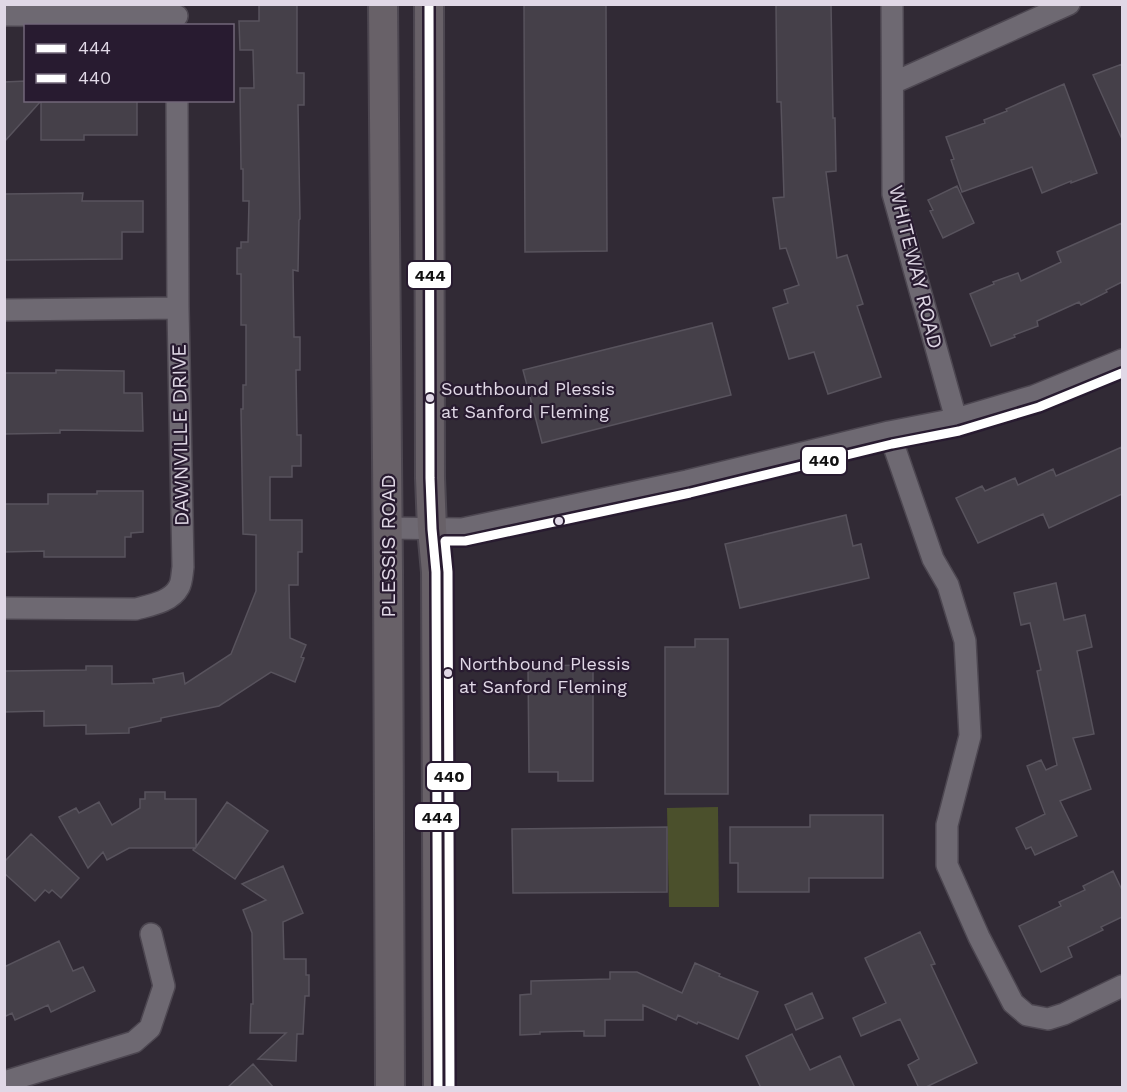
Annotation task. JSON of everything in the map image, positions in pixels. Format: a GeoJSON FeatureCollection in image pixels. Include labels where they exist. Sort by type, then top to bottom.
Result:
{"type":"FeatureCollection","features":[{"type":"Feature","properties":{"kind":"main road","name":"PLESSIS ROAD"},"geometry":{"type":"LineString","coordinates":[[383,4],[390,1088]]}},
{"type":"Feature","properties":{"kind":"main road"},"geometry":{"type":"LineString","coordinates":[[429,4],[430,478],[436,573],[438,1088]]}},
{"type":"Feature","properties":{"kind":"street","name":"WHITEWAY ROAD"},"geometry":{"type":"LineString","coordinates":[[892,4],[892,194],[956,419]]}},
{"type":"Feature","properties":{"kind":"street"},"geometry":{"type":"LineString","coordinates":[[892,83],[1069,4]]}},
{"type":"Feature","properties":{"kind":"street"},"geometry":{"type":"LineString","coordinates":[[4,15],[177,15]]}},
{"type":"Feature","properties":{"kind":"street","name":"DAWNVILLE DRIVE"},"geometry":{"type":"LineString","coordinates":[[4,608],[136,609],[157,604],[170,597],[179,587],[183,567],[177,102]]}},
{"type":"Feature","properties":{"kind":"street"},"geometry":{"type":"LineString","coordinates":[[4,310],[178,308]]}},
{"type":"Feature","properties":{"kind":"street"},"geometry":{"type":"LineString","coordinates":[[387,528],[462,529],[687,481],[889,432],[956,419],[1034,396],[1122,360]]}},
{"type":"Feature","properties":{"kind":"street"},"geometry":{"type":"LineString","coordinates":[[889,432],[933,559],[948,585],[965,641],[970,736],[946,825],[947,865],[1013,1003],[1027,1015],[1048,1019],[1064,1014],[1122,986]]}},
{"type":"Feature","properties":{"kind":"street"},"geometry":{"type":"LineString","coordinates":[[4,1082],[134,1042],[150,1028],[164,986],[151,934]]}},
{"type":"Feature","properties":{"kind":"green space"},"geometry":{"type":"Polygon","coordinates":[[[718,807],[719,907],[669,907],[667,808],[718,807]]]}},
{"type":"Feature","properties":{"kind":"building"},"geometry":{"type":"Polygon","coordinates":[[[259,4],[297,4],[297,73],[304,73],[304,105],[298,105],[300,219],[298,271],[293,270],[294,337],[300,337],[300,370],[296,370],[297,435],[301,435],[301,466],[292,466],[292,477],[270,477],[270,520],[302,520],[302,552],[298,552],[298,585],[289,585],[290,638],[306,645],[301,657],[304,658],[295,682],[271,672],[219,706],[161,718],[161,721],[129,728],[129,733],[86,734],[86,725],[44,726],[44,711],[4,712],[4,671],[86,670],[86,666],[112,666],[112,684],[154,683],[153,679],[183,673],[185,684],[231,654],[256,591],[256,535],[243,534],[241,409],[243,409],[243,385],[246,385],[246,325],[241,325],[241,274],[237,274],[237,248],[241,248],[241,242],[248,242],[249,201],[243,201],[240,88],[254,88],[253,50],[240,50],[239,21],[259,21],[259,4]]]}},
{"type":"Feature","properties":{"kind":"building"},"geometry":{"type":"Polygon","coordinates":[[[524,4],[606,4],[607,251],[525,252],[524,4]]]}},
{"type":"Feature","properties":{"kind":"building"},"geometry":{"type":"Polygon","coordinates":[[[831,4],[836,171],[826,172],[837,258],[847,255],[863,304],[857,306],[881,377],[828,394],[814,352],[789,359],[773,308],[788,303],[784,290],[799,285],[786,248],[780,249],[773,198],[784,197],[781,102],[777,102],[776,5],[831,4]]]}},
{"type":"Feature","properties":{"kind":"building"},"geometry":{"type":"Polygon","coordinates":[[[1122,64],[1122,139],[1093,75],[1122,64]]]}},
{"type":"Feature","properties":{"kind":"building"},"geometry":{"type":"Polygon","coordinates":[[[24,81],[24,102],[40,102],[4,142],[4,82],[24,81]]]}},
{"type":"Feature","properties":{"kind":"building"},"geometry":{"type":"Polygon","coordinates":[[[1064,84],[1097,173],[1042,193],[1032,167],[962,192],[946,137],[985,123],[984,120],[1007,111],[1006,109],[1064,84]]]}},
{"type":"Feature","properties":{"kind":"building"},"geometry":{"type":"Polygon","coordinates":[[[41,102],[137,102],[137,135],[84,135],[84,140],[41,140],[41,102]]]}},
{"type":"Feature","properties":{"kind":"building"},"geometry":{"type":"Polygon","coordinates":[[[957,186],[974,223],[943,238],[930,211],[933,210],[928,200],[957,186]]]}},
{"type":"Feature","properties":{"kind":"building"},"geometry":{"type":"Polygon","coordinates":[[[83,193],[82,201],[143,201],[143,232],[122,232],[122,259],[4,260],[4,194],[83,193]]]}},
{"type":"Feature","properties":{"kind":"building"},"geometry":{"type":"Polygon","coordinates":[[[1122,223],[1122,282],[1081,305],[1079,302],[1037,321],[1038,326],[991,346],[970,294],[1018,273],[1021,281],[1061,262],[1057,252],[1122,223]]]}},
{"type":"Feature","properties":{"kind":"building"},"geometry":{"type":"Polygon","coordinates":[[[712,323],[731,395],[542,443],[523,370],[712,323]]]}},
{"type":"Feature","properties":{"kind":"building"},"geometry":{"type":"Polygon","coordinates":[[[56,370],[124,371],[124,393],[142,393],[143,431],[60,430],[60,433],[4,434],[4,373],[56,373],[56,370]]]}},
{"type":"Feature","properties":{"kind":"building"},"geometry":{"type":"Polygon","coordinates":[[[1122,447],[1122,494],[1049,528],[1043,514],[978,543],[956,498],[982,486],[985,491],[1015,478],[1018,485],[1053,469],[1056,476],[1122,447]]]}},
{"type":"Feature","properties":{"kind":"building"},"geometry":{"type":"Polygon","coordinates":[[[97,491],[143,491],[143,532],[131,533],[131,537],[125,537],[125,557],[44,557],[44,551],[4,552],[4,504],[48,504],[48,494],[97,494],[97,491]]]}},
{"type":"Feature","properties":{"kind":"building"},"geometry":{"type":"Polygon","coordinates":[[[846,515],[853,546],[861,544],[869,578],[740,608],[725,544],[846,515]]]}},
{"type":"Feature","properties":{"kind":"building"},"geometry":{"type":"Polygon","coordinates":[[[1056,583],[1064,620],[1085,615],[1092,647],[1077,651],[1094,734],[1073,738],[1091,789],[1060,801],[1077,836],[1035,855],[1031,847],[1026,849],[1016,828],[1045,814],[1027,766],[1041,760],[1046,770],[1057,765],[1037,671],[1041,670],[1030,623],[1021,625],[1014,593],[1056,583]]]}},
{"type":"Feature","properties":{"kind":"building"},"geometry":{"type":"Polygon","coordinates":[[[695,639],[728,639],[728,794],[665,794],[665,647],[695,647],[695,639]]]}},
{"type":"Feature","properties":{"kind":"building"},"geometry":{"type":"Polygon","coordinates":[[[593,665],[593,781],[558,781],[558,772],[529,772],[528,666],[593,665]]]}},
{"type":"Feature","properties":{"kind":"building"},"geometry":{"type":"Polygon","coordinates":[[[145,792],[165,792],[165,799],[196,799],[196,847],[227,802],[268,831],[235,879],[193,850],[195,848],[129,848],[107,860],[103,852],[88,868],[59,817],[76,808],[79,813],[99,802],[112,825],[140,808],[140,799],[145,799],[145,792]]]}},
{"type":"Feature","properties":{"kind":"building"},"geometry":{"type":"Polygon","coordinates":[[[810,815],[883,815],[883,878],[809,878],[809,892],[738,892],[738,863],[730,863],[730,827],[810,827],[810,815]]]}},
{"type":"Feature","properties":{"kind":"building"},"geometry":{"type":"Polygon","coordinates":[[[667,827],[667,892],[513,893],[512,829],[667,827]]]}},
{"type":"Feature","properties":{"kind":"building"},"geometry":{"type":"Polygon","coordinates":[[[31,834],[79,878],[61,898],[52,890],[49,893],[45,890],[35,901],[4,873],[4,862],[31,834]]]}},
{"type":"Feature","properties":{"kind":"building"},"geometry":{"type":"Polygon","coordinates":[[[283,866],[303,913],[283,922],[284,959],[306,959],[306,975],[309,975],[309,996],[305,996],[303,1034],[297,1034],[296,1061],[258,1059],[286,1033],[250,1033],[251,1004],[253,1004],[252,933],[243,910],[266,900],[242,884],[283,866]]]}},
{"type":"Feature","properties":{"kind":"building"},"geometry":{"type":"Polygon","coordinates":[[[1113,871],[1122,890],[1122,917],[1101,927],[1103,930],[1068,947],[1072,957],[1041,972],[1019,926],[1061,906],[1059,902],[1085,890],[1083,886],[1113,871]]]}},
{"type":"Feature","properties":{"kind":"building"},"geometry":{"type":"Polygon","coordinates":[[[920,932],[935,964],[931,965],[977,1063],[924,1088],[919,1088],[908,1065],[919,1059],[900,1019],[861,1036],[853,1018],[886,1003],[865,958],[920,932]]]}},
{"type":"Feature","properties":{"kind":"building"},"geometry":{"type":"Polygon","coordinates":[[[59,941],[73,971],[83,967],[95,991],[51,1012],[48,1005],[15,1020],[12,1013],[4,1017],[4,967],[59,941]]]}},
{"type":"Feature","properties":{"kind":"building"},"geometry":{"type":"Polygon","coordinates":[[[695,963],[758,992],[738,1039],[678,1015],[676,1020],[643,1005],[643,1020],[605,1020],[605,1036],[584,1036],[584,1031],[520,1035],[520,995],[531,994],[531,981],[610,979],[610,972],[637,972],[682,993],[695,963]]]}},
{"type":"Feature","properties":{"kind":"building"},"geometry":{"type":"Polygon","coordinates":[[[812,993],[823,1018],[796,1030],[785,1005],[812,993]]]}},
{"type":"Feature","properties":{"kind":"building"},"geometry":{"type":"Polygon","coordinates":[[[792,1034],[810,1070],[840,1056],[855,1088],[761,1088],[746,1056],[792,1034]]]}},
{"type":"Feature","properties":{"kind":"building"},"geometry":{"type":"Polygon","coordinates":[[[253,1064],[274,1088],[227,1088],[253,1064]]]}},
{"type":"Feature","properties":{"kind":"transit line","name":"444"},"geometry":{"type":"LineString","coordinates":[[429,4],[430,478],[436,572],[438,1088]]}},
{"type":"Feature","properties":{"kind":"transit line","name":"440"},"geometry":{"type":"LineString","coordinates":[[450,1088],[448,572],[445,541],[465,541],[690,493],[892,444],[959,431],[1039,407],[1122,373]]}},
{"type":"Feature","properties":{"kind":"place","name":"Southbound Plessis at Sanford Fleming"},"geometry":{"type":"Point","coordinates":[430,398]}},
{"type":"Feature","properties":{"kind":"place","name":"Northbound Plessis at Sanford Fleming"},"geometry":{"type":"Point","coordinates":[448,673]}}]}
